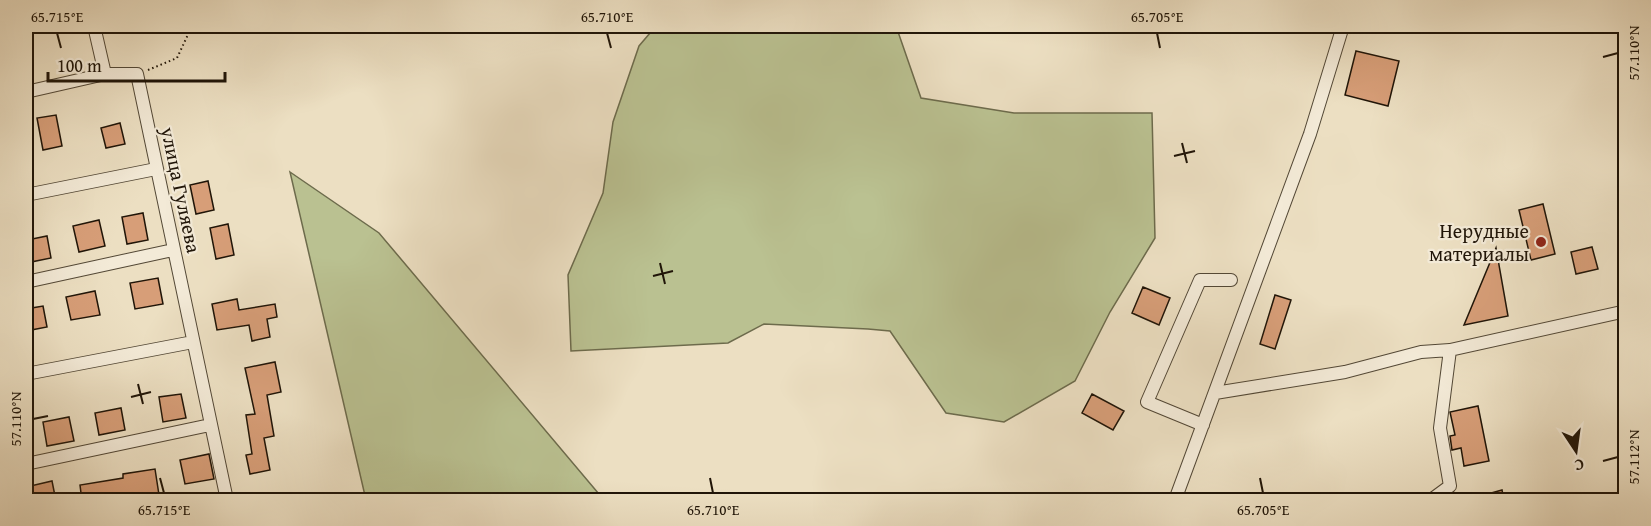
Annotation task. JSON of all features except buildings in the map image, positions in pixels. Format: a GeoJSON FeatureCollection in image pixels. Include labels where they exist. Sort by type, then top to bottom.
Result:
{"type":"FeatureCollection","features":[{"type":"Feature","properties":{"kind":"street"},"geometry":{"type":"LineString","coordinates":[[94,26],[105,74]]}},
{"type":"Feature","properties":{"kind":"street"},"geometry":{"type":"LineString","coordinates":[[1175,501],[1310,134],[1342,26]]}},
{"type":"Feature","properties":{"kind":"street"},"geometry":{"type":"LineString","coordinates":[[26,92],[105,74],[137,74]]}},
{"type":"Feature","properties":{"kind":"street","name":"улица Гуляева"},"geometry":{"type":"LineString","coordinates":[[137,74],[227,501]]}},
{"type":"Feature","properties":{"kind":"street"},"geometry":{"type":"LineString","coordinates":[[26,195],[156,168]]}},
{"type":"Feature","properties":{"kind":"street"},"geometry":{"type":"LineString","coordinates":[[26,282],[173,250]]}},
{"type":"Feature","properties":{"kind":"street"},"geometry":{"type":"LineString","coordinates":[[1203,425],[1147,402],[1200,280],[1232,280]]}},
{"type":"Feature","properties":{"kind":"street"},"geometry":{"type":"LineString","coordinates":[[1215,393],[1345,372],[1422,352],[1450,350],[1626,311]]}},
{"type":"Feature","properties":{"kind":"street"},"geometry":{"type":"LineString","coordinates":[[26,374],[193,342]]}},
{"type":"Feature","properties":{"kind":"street"},"geometry":{"type":"LineString","coordinates":[[1431,500],[1450,486],[1440,429],[1450,350]]}},
{"type":"Feature","properties":{"kind":"street"},"geometry":{"type":"LineString","coordinates":[[26,464],[210,425]]}},
{"type":"Feature","properties":{"kind":"path"},"geometry":{"type":"LineString","coordinates":[[137,74],[177,58],[192,26]]}},
{"type":"Feature","properties":{"kind":"green space"},"geometry":{"type":"Polygon","coordinates":[[[656,26],[896,26],[921,98],[1014,113],[1152,113],[1155,238],[1110,312],[1075,381],[1004,422],[946,413],[890,331],[764,324],[728,343],[571,351],[568,275],[603,193],[613,122],[639,46],[656,26]]]}},
{"type":"Feature","properties":{"kind":"green space"},"geometry":{"type":"Polygon","coordinates":[[[290,172],[379,233],[604,500],[366,500],[290,172]]]}},
{"type":"Feature","properties":{"kind":"place","name":"Нерудные материалы"},"geometry":{"type":"Point","coordinates":[1541,242]}}]}
